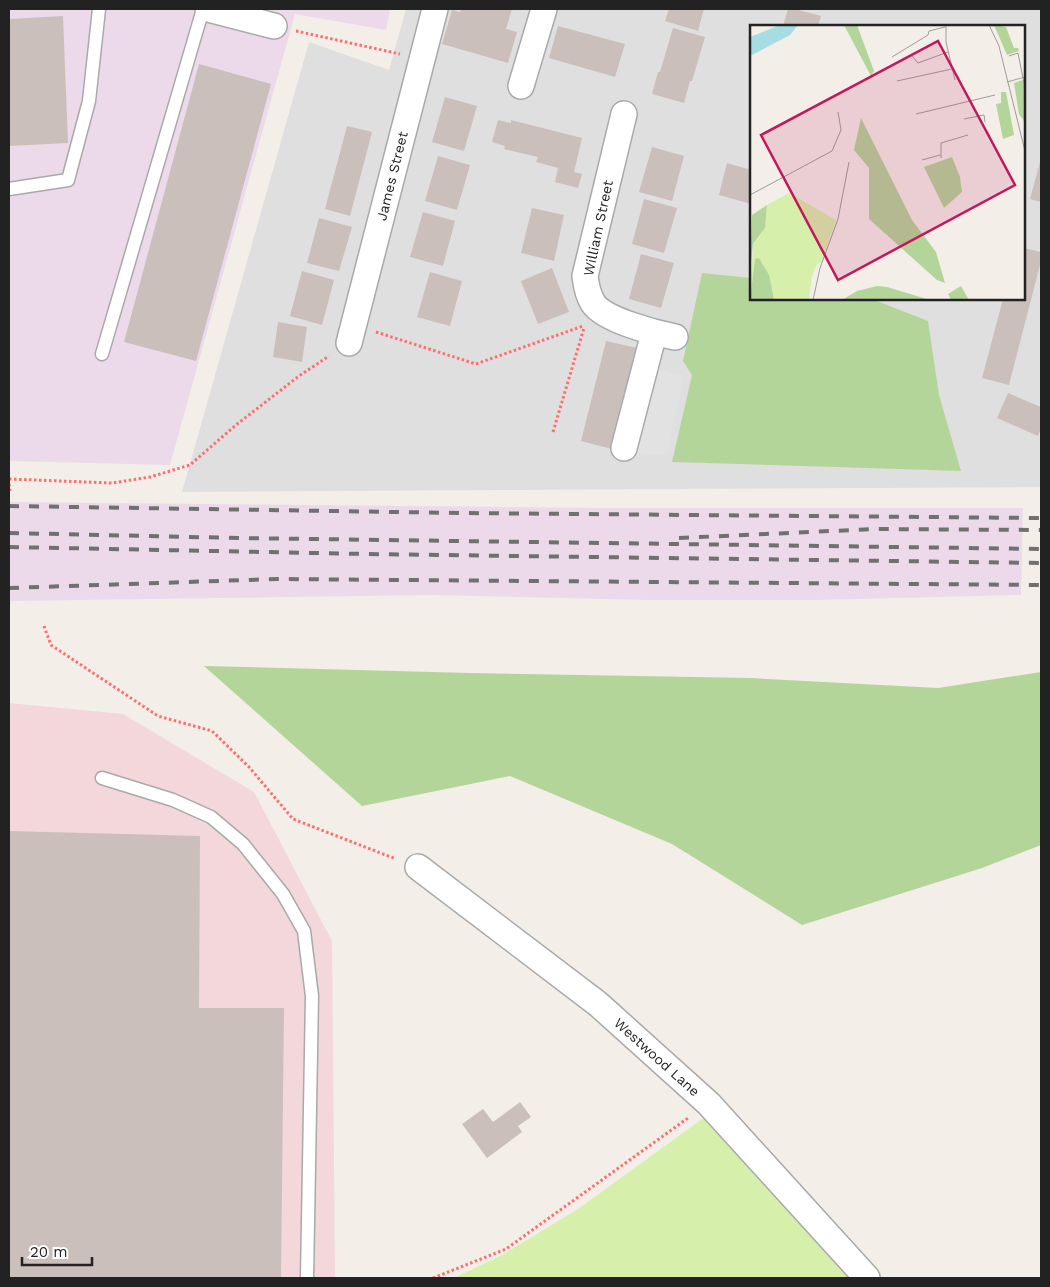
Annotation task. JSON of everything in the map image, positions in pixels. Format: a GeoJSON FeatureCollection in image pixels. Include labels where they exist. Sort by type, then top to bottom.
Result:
{"type":"FeatureCollection","features":[{"type":"Feature","properties":{"kind":"street"},"geometry":{"type":"LineString","coordinates":[[208,9],[274,26]]}},
{"type":"Feature","properties":{"kind":"street","name":"James Street"},"geometry":{"type":"LineString","coordinates":[[351,334],[435,9]]}},
{"type":"Feature","properties":{"kind":"street"},"geometry":{"type":"LineString","coordinates":[[521,86],[544,9]]}},
{"type":"Feature","properties":{"kind":"street","name":"William Street"},"geometry":{"type":"LineString","coordinates":[[624,114],[585,276],[587,289],[593,303],[604,314],[664,335],[624,448]]}},
{"type":"Feature","properties":{"kind":"street","name":"Westwood Lane"},"geometry":{"type":"LineString","coordinates":[[418,867],[598,1004],[709,1104],[867,1278]]}},
{"type":"Feature","properties":{"kind":"lane"},"geometry":{"type":"LineString","coordinates":[[9,189],[68,180],[89,101],[99,9]]}},
{"type":"Feature","properties":{"kind":"lane"},"geometry":{"type":"LineString","coordinates":[[102,354],[203,9]]}},
{"type":"Feature","properties":{"kind":"lane"},"geometry":{"type":"LineString","coordinates":[[102,778],[173,800],[211,817],[243,844],[283,894],[304,931],[312,996],[307,1278]]}},
{"type":"Feature","properties":{"kind":"path"},"geometry":{"type":"LineString","coordinates":[[274,26],[422,60]]}},
{"type":"Feature","properties":{"kind":"path"},"geometry":{"type":"LineString","coordinates":[[9,479],[112,483],[150,477],[190,465],[351,334],[476,364],[585,325],[552,432]]}},
{"type":"Feature","properties":{"kind":"path"},"geometry":{"type":"LineString","coordinates":[[9,484],[10,490]]}},
{"type":"Feature","properties":{"kind":"path"},"geometry":{"type":"LineString","coordinates":[[44,626],[51,645],[158,716],[212,730],[249,766],[293,819],[418,867]]}},
{"type":"Feature","properties":{"kind":"path"},"geometry":{"type":"LineString","coordinates":[[433,1278],[506,1249],[709,1104]]}},
{"type":"Feature","properties":{"kind":"shaded area"},"geometry":{"type":"Polygon","coordinates":[[[9,9],[390,9],[386,30],[295,14],[170,465],[9,461],[9,9]]]}},
{"type":"Feature","properties":{"kind":"shaded area"},"geometry":{"type":"Polygon","coordinates":[[[406,9],[1041,9],[1041,487],[182,492],[309,42],[389,70],[406,9]]]}},
{"type":"Feature","properties":{"kind":"shaded area"},"geometry":{"type":"Polygon","coordinates":[[[638,364],[684,376],[667,455],[616,453],[638,364]]]}},
{"type":"Feature","properties":{"kind":"shaded area"},"geometry":{"type":"Polygon","coordinates":[[[9,502],[602,508],[1023,508],[1021,595],[816,600],[649,600],[429,595],[9,601],[9,502]]]}},
{"type":"Feature","properties":{"kind":"shaded area"},"geometry":{"type":"Polygon","coordinates":[[[9,703],[123,714],[254,792],[332,941],[335,1278],[9,1278],[9,703]]]}},
{"type":"Feature","properties":{"kind":"green space"},"geometry":{"type":"Polygon","coordinates":[[[702,273],[750,278],[750,300],[875,300],[928,321],[939,395],[961,471],[672,462],[692,375],[683,361],[702,273]]]}},
{"type":"Feature","properties":{"kind":"green space"},"geometry":{"type":"Polygon","coordinates":[[[204,666],[750,678],[938,688],[1041,672],[1041,845],[982,868],[802,925],[672,844],[510,776],[362,806],[204,666]]]}},
{"type":"Feature","properties":{"kind":"green space"},"geometry":{"type":"Polygon","coordinates":[[[705,1117],[857,1278],[454,1278],[504,1254],[578,1209],[705,1117]]]}},
{"type":"Feature","properties":{"kind":"building"},"geometry":{"type":"Polygon","coordinates":[[[461,9],[512,9],[506,29],[517,32],[508,63],[442,44],[452,10],[460,12],[461,9]]]}},
{"type":"Feature","properties":{"kind":"building"},"geometry":{"type":"Polygon","coordinates":[[[669,9],[704,9],[698,31],[665,21],[669,9]]]}},
{"type":"Feature","properties":{"kind":"building"},"geometry":{"type":"Polygon","coordinates":[[[788,9],[821,16],[818,25],[783,25],[788,9]]]}},
{"type":"Feature","properties":{"kind":"building"},"geometry":{"type":"Polygon","coordinates":[[[63,16],[68,143],[9,146],[9,19],[63,16]]]}},
{"type":"Feature","properties":{"kind":"building"},"geometry":{"type":"Polygon","coordinates":[[[558,26],[625,44],[615,77],[549,58],[558,26]]]}},
{"type":"Feature","properties":{"kind":"building"},"geometry":{"type":"Polygon","coordinates":[[[673,28],[705,37],[684,103],[652,94],[673,28]]]}},
{"type":"Feature","properties":{"kind":"building"},"geometry":{"type":"Polygon","coordinates":[[[199,64],[271,84],[196,361],[124,342],[199,64]]]}},
{"type":"Feature","properties":{"kind":"building"},"geometry":{"type":"Polygon","coordinates":[[[445,97],[477,106],[464,151],[432,142],[445,97]]]}},
{"type":"Feature","properties":{"kind":"building"},"geometry":{"type":"Polygon","coordinates":[[[498,120],[511,123],[511,120],[582,138],[574,172],[582,174],[578,188],[555,182],[558,168],[536,162],[538,157],[504,149],[505,146],[492,142],[498,120]]]}},
{"type":"Feature","properties":{"kind":"building"},"geometry":{"type":"Polygon","coordinates":[[[347,126],[372,132],[350,216],[325,209],[347,126]]]}},
{"type":"Feature","properties":{"kind":"building"},"geometry":{"type":"Polygon","coordinates":[[[652,147],[684,156],[672,201],[639,192],[652,147]]]}},
{"type":"Feature","properties":{"kind":"building"},"geometry":{"type":"Polygon","coordinates":[[[438,156],[470,165],[457,210],[425,201],[438,156]]]}},
{"type":"Feature","properties":{"kind":"building"},"geometry":{"type":"Polygon","coordinates":[[[1041,158],[1041,202],[1030,199],[1041,158]]]}},
{"type":"Feature","properties":{"kind":"building"},"geometry":{"type":"Polygon","coordinates":[[[727,163],[750,170],[750,204],[719,195],[727,163]]]}},
{"type":"Feature","properties":{"kind":"building"},"geometry":{"type":"Polygon","coordinates":[[[644,199],[677,208],[664,253],[632,244],[644,199]]]}},
{"type":"Feature","properties":{"kind":"building"},"geometry":{"type":"Polygon","coordinates":[[[532,208],[564,215],[554,261],[521,253],[532,208]]]}},
{"type":"Feature","properties":{"kind":"building"},"geometry":{"type":"Polygon","coordinates":[[[423,212],[455,221],[443,266],[410,257],[423,212]]]}},
{"type":"Feature","properties":{"kind":"building"},"geometry":{"type":"Polygon","coordinates":[[[319,218],[352,227],[339,271],[307,263],[319,218]]]}},
{"type":"Feature","properties":{"kind":"building"},"geometry":{"type":"Polygon","coordinates":[[[1025,248],[1041,252],[1041,261],[1009,385],[982,378],[1003,300],[1025,300],[1025,248]]]}},
{"type":"Feature","properties":{"kind":"building"},"geometry":{"type":"Polygon","coordinates":[[[641,254],[674,263],[661,308],[629,299],[641,254]]]}},
{"type":"Feature","properties":{"kind":"building"},"geometry":{"type":"Polygon","coordinates":[[[552,268],[569,312],[538,324],[521,281],[552,268]]]}},
{"type":"Feature","properties":{"kind":"building"},"geometry":{"type":"Polygon","coordinates":[[[302,271],[334,280],[322,325],[290,316],[302,271]]]}},
{"type":"Feature","properties":{"kind":"building"},"geometry":{"type":"Polygon","coordinates":[[[430,272],[462,281],[450,326],[417,317],[430,272]]]}},
{"type":"Feature","properties":{"kind":"building"},"geometry":{"type":"Polygon","coordinates":[[[278,322],[307,327],[302,362],[273,357],[278,322]]]}},
{"type":"Feature","properties":{"kind":"building"},"geometry":{"type":"Polygon","coordinates":[[[606,341],[637,348],[612,449],[581,441],[606,341]]]}},
{"type":"Feature","properties":{"kind":"building"},"geometry":{"type":"Polygon","coordinates":[[[1008,393],[1041,407],[1041,428],[1038,436],[997,418],[1008,393]]]}},
{"type":"Feature","properties":{"kind":"building"},"geometry":{"type":"Polygon","coordinates":[[[9,831],[200,836],[199,1008],[284,1008],[281,1278],[9,1278],[9,831]]]}},
{"type":"Feature","properties":{"kind":"building"},"geometry":{"type":"Polygon","coordinates":[[[520,1102],[531,1117],[518,1126],[522,1132],[487,1158],[462,1124],[483,1109],[493,1122],[520,1102]]]}},
{"type":"Feature","properties":{"kind":"railway"},"geometry":{"type":"LineString","coordinates":[[9,506],[461,513],[1041,518]]}},
{"type":"Feature","properties":{"kind":"railway"},"geometry":{"type":"LineString","coordinates":[[679,538],[875,529],[1041,530]]}},
{"type":"Feature","properties":{"kind":"railway"},"geometry":{"type":"LineString","coordinates":[[9,533],[1041,549]]}},
{"type":"Feature","properties":{"kind":"railway"},"geometry":{"type":"LineString","coordinates":[[9,547],[1041,563]]}},
{"type":"Feature","properties":{"kind":"railway"},"geometry":{"type":"LineString","coordinates":[[9,588],[277,579],[1041,585]]}}]}
